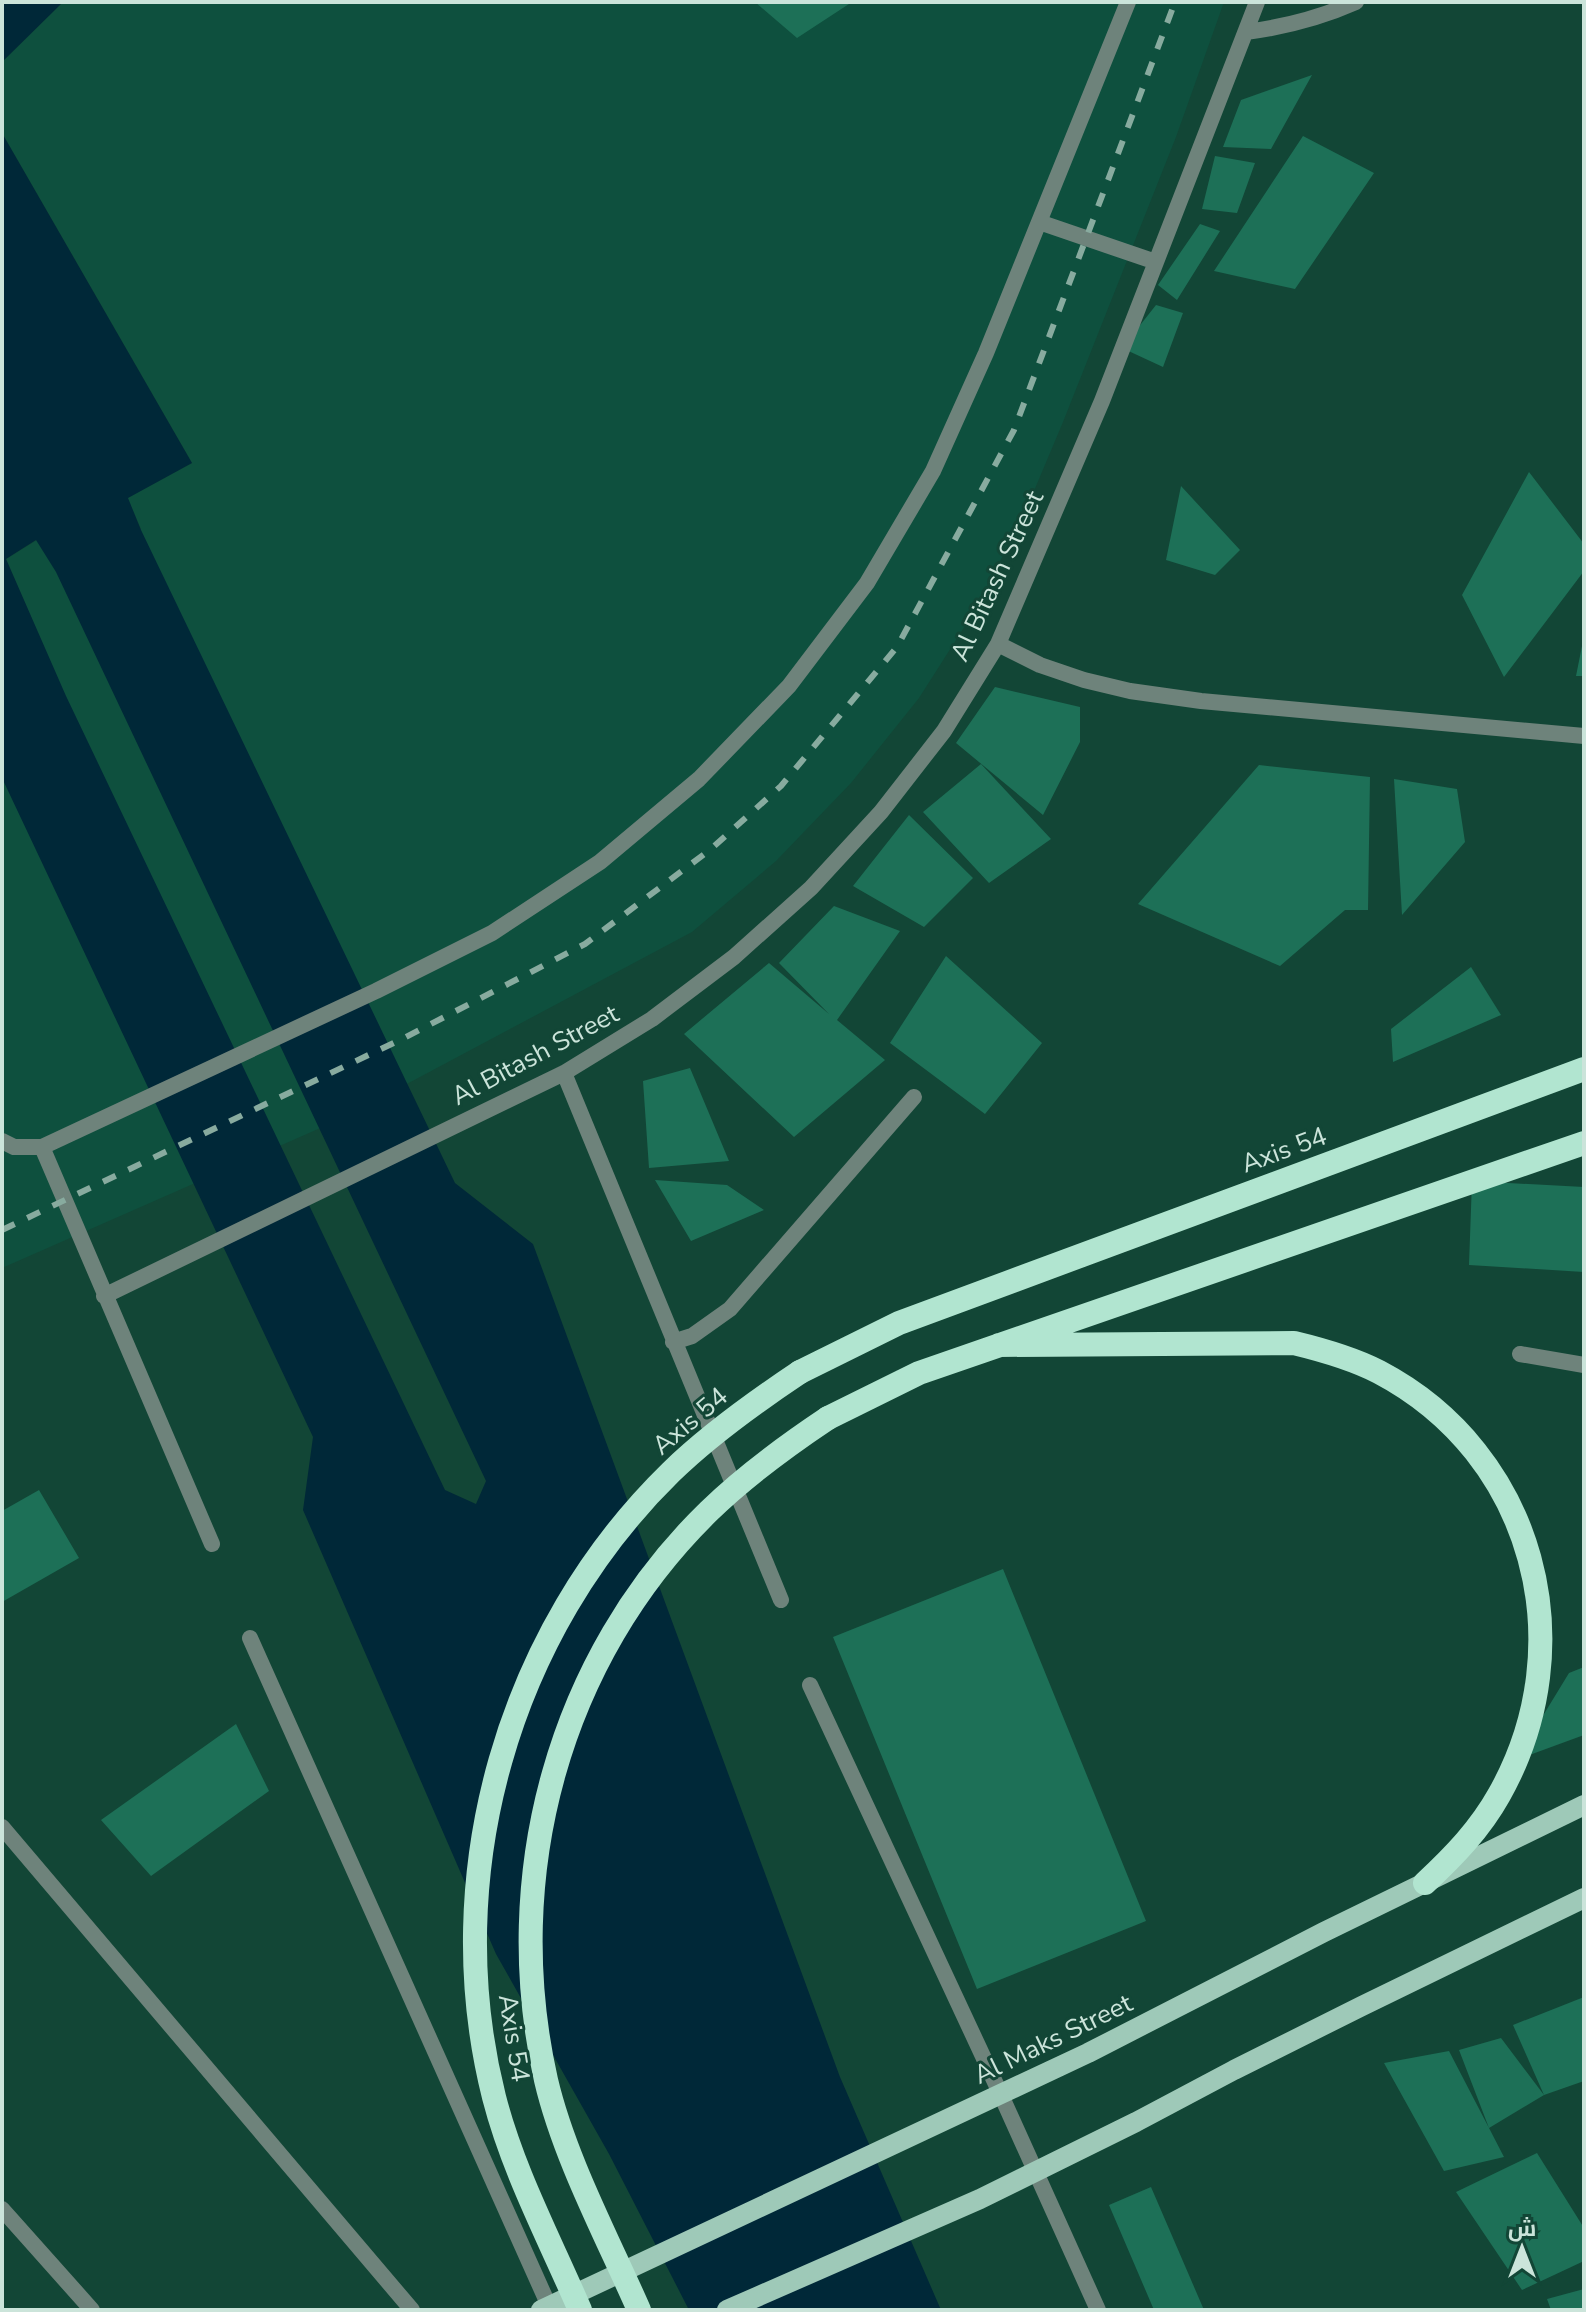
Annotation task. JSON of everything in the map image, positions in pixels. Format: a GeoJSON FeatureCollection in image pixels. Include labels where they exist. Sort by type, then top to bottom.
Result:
{"type":"FeatureCollection","features":[{"type":"Feature","properties":{"kind":"highway","name":"Axis 54"},"geometry":{"type":"LineString","coordinates":[[580,2310],[509,2148],[494,2095],[483,2043],[477,1989],[477,1905],[487,1816],[500,1758],[519,1701],[543,1646],[572,1593],[602,1550],[671,1472],[711,1435],[800,1372],[899,1323],[1584,1069]]}},
{"type":"Feature","properties":{"kind":"highway","name":"Axis 54"},"geometry":{"type":"LineString","coordinates":[[639,2310],[560,2131],[537,2034],[530,1935],[540,1826],[570,1720],[619,1622],[646,1583],[718,1502],[786,1446],[828,1418],[919,1373],[1584,1143]]}},
{"type":"Feature","properties":{"kind":"highway"},"geometry":{"type":"LineString","coordinates":[[999,1345],[1294,1343],[1338,1354],[1418,1396],[1452,1426],[1482,1460],[1506,1498],[1525,1539],[1536,1583],[1542,1628],[1540,1673],[1531,1718],[1499,1795],[1470,1837],[1425,1883]]}},
{"type":"Feature","properties":{"kind":"main road","name":"Al Maks Street"},"geometry":{"type":"LineString","coordinates":[[545,2308],[1001,2095],[1584,1805]]}},
{"type":"Feature","properties":{"kind":"main road"},"geometry":{"type":"LineString","coordinates":[[727,2310],[980,2199],[1347,2013],[1584,1898]]}},
{"type":"Feature","properties":{"kind":"street"},"geometry":{"type":"LineString","coordinates":[[2,1141],[14,1147],[42,1147],[376,991],[492,933],[600,862],[699,779],[789,686],[867,583],[933,471],[986,353],[1128,2]]}},
{"type":"Feature","properties":{"kind":"street","name":"Al Bitash Street"},"geometry":{"type":"LineString","coordinates":[[104,1296],[564,1073],[652,1019],[734,957],[811,888],[881,812],[944,731],[998,644],[1102,401],[1257,2]]}},
{"type":"Feature","properties":{"kind":"street"},"geometry":{"type":"LineString","coordinates":[[1246,32],[1327,15],[1356,2]]}},
{"type":"Feature","properties":{"kind":"street"},"geometry":{"type":"LineString","coordinates":[[1039,222],[1156,262]]}},
{"type":"Feature","properties":{"kind":"street"},"geometry":{"type":"LineString","coordinates":[[998,644],[1055,670],[1130,691],[1201,701],[1584,736]]}},
{"type":"Feature","properties":{"kind":"street"},"geometry":{"type":"LineString","coordinates":[[564,1073],[781,1600]]}},
{"type":"Feature","properties":{"kind":"street"},"geometry":{"type":"LineString","coordinates":[[673,1342],[692,1336],[730,1309],[914,1097]]}},
{"type":"Feature","properties":{"kind":"street"},"geometry":{"type":"LineString","coordinates":[[42,1147],[212,1544]]}},
{"type":"Feature","properties":{"kind":"street"},"geometry":{"type":"LineString","coordinates":[[1520,1354],[1584,1365]]}},
{"type":"Feature","properties":{"kind":"street"},"geometry":{"type":"LineString","coordinates":[[250,1638],[545,2308]]}},
{"type":"Feature","properties":{"kind":"street"},"geometry":{"type":"LineString","coordinates":[[810,1685],[1037,2170],[1098,2310]]}},
{"type":"Feature","properties":{"kind":"street"},"geometry":{"type":"LineString","coordinates":[[2,1827],[412,2310]]}},
{"type":"Feature","properties":{"kind":"street"},"geometry":{"type":"LineString","coordinates":[[3,2212],[92,2310]]}},
{"type":"Feature","properties":{"kind":"shaded area"},"geometry":{"type":"Polygon","coordinates":[[[63,2],[1224,2],[1176,137],[1063,422],[1026,510],[977,607],[919,698],[851,783],[776,861],[692,932],[343,1118],[2,1268],[2,713],[65,696],[6,559],[37,540],[141,529],[127,498],[192,463],[2,133],[2,62],[63,2]]]}},
{"type":"Feature","properties":{"kind":"water"},"geometry":{"type":"Polygon","coordinates":[[[2,2],[63,2],[2,62],[2,2]]]}},
{"type":"Feature","properties":{"kind":"water"},"geometry":{"type":"Polygon","coordinates":[[[2,133],[192,463],[128,498],[141,530],[455,1183],[533,1244],[840,2077],[941,2310],[689,2310],[609,2154],[496,1954],[303,1510],[313,1437],[2,778],[2,133]],[[36,540],[6,559],[66,696],[445,1490],[476,1504],[486,1481],[56,572],[36,540]]]}},
{"type":"Feature","properties":{"kind":"building"},"geometry":{"type":"Polygon","coordinates":[[[755,2],[852,2],[797,38],[755,2]]]}},
{"type":"Feature","properties":{"kind":"building"},"geometry":{"type":"Polygon","coordinates":[[[1312,75],[1271,149],[1223,147],[1241,100],[1312,75]]]}},
{"type":"Feature","properties":{"kind":"building"},"geometry":{"type":"Polygon","coordinates":[[[1303,136],[1374,173],[1295,289],[1214,271],[1303,136]]]}},
{"type":"Feature","properties":{"kind":"building"},"geometry":{"type":"Polygon","coordinates":[[[1215,156],[1255,163],[1237,213],[1202,209],[1215,156]]]}},
{"type":"Feature","properties":{"kind":"building"},"geometry":{"type":"Polygon","coordinates":[[[1200,224],[1220,231],[1177,300],[1158,285],[1200,224]]]}},
{"type":"Feature","properties":{"kind":"building"},"geometry":{"type":"Polygon","coordinates":[[[1156,305],[1183,313],[1163,367],[1122,348],[1156,305]]]}},
{"type":"Feature","properties":{"kind":"building"},"geometry":{"type":"Polygon","coordinates":[[[1529,472],[1584,544],[1584,571],[1504,677],[1462,595],[1529,472]]]}},
{"type":"Feature","properties":{"kind":"building"},"geometry":{"type":"Polygon","coordinates":[[[1181,486],[1240,550],[1215,575],[1166,560],[1181,486]]]}},
{"type":"Feature","properties":{"kind":"building"},"geometry":{"type":"Polygon","coordinates":[[[1583,641],[1584,676],[1576,676],[1583,641]]]}},
{"type":"Feature","properties":{"kind":"building"},"geometry":{"type":"Polygon","coordinates":[[[995,687],[1080,707],[1080,742],[1043,815],[956,743],[995,687]]]}},
{"type":"Feature","properties":{"kind":"building"},"geometry":{"type":"Polygon","coordinates":[[[981,764],[1051,839],[989,883],[923,812],[981,764]]]}},
{"type":"Feature","properties":{"kind":"building"},"geometry":{"type":"Polygon","coordinates":[[[1259,765],[1370,777],[1368,910],[1345,910],[1280,966],[1138,904],[1259,765]]]}},
{"type":"Feature","properties":{"kind":"building"},"geometry":{"type":"Polygon","coordinates":[[[1394,779],[1457,789],[1465,842],[1402,915],[1394,779]]]}},
{"type":"Feature","properties":{"kind":"building"},"geometry":{"type":"Polygon","coordinates":[[[909,815],[973,878],[924,927],[853,886],[909,815]]]}},
{"type":"Feature","properties":{"kind":"building"},"geometry":{"type":"Polygon","coordinates":[[[834,906],[900,931],[837,1020],[885,1060],[794,1137],[684,1034],[769,963],[829,1014],[779,963],[834,906]]]}},
{"type":"Feature","properties":{"kind":"building"},"geometry":{"type":"Polygon","coordinates":[[[946,956],[1042,1043],[985,1114],[890,1043],[946,956]]]}},
{"type":"Feature","properties":{"kind":"building"},"geometry":{"type":"Polygon","coordinates":[[[1471,967],[1501,1015],[1393,1062],[1391,1029],[1471,967]]]}},
{"type":"Feature","properties":{"kind":"building"},"geometry":{"type":"Polygon","coordinates":[[[690,1068],[729,1161],[649,1168],[643,1081],[690,1068]]]}},
{"type":"Feature","properties":{"kind":"building"},"geometry":{"type":"Polygon","coordinates":[[[655,1180],[727,1185],[764,1210],[691,1241],[655,1180]]]}},
{"type":"Feature","properties":{"kind":"building"},"geometry":{"type":"Polygon","coordinates":[[[1472,1181],[1584,1187],[1584,1272],[1469,1265],[1472,1181]]]}},
{"type":"Feature","properties":{"kind":"building"},"geometry":{"type":"Polygon","coordinates":[[[39,1490],[79,1558],[2,1602],[2,1511],[39,1490]]]}},
{"type":"Feature","properties":{"kind":"building"},"geometry":{"type":"Polygon","coordinates":[[[1003,1569],[1146,1921],[977,1989],[833,1637],[1003,1569]]]}},
{"type":"Feature","properties":{"kind":"building"},"geometry":{"type":"Polygon","coordinates":[[[1584,1667],[1584,1735],[1516,1760],[1569,1673],[1584,1667]]]}},
{"type":"Feature","properties":{"kind":"building"},"geometry":{"type":"Polygon","coordinates":[[[236,1724],[269,1791],[151,1876],[101,1820],[236,1724]]]}},
{"type":"Feature","properties":{"kind":"building"},"geometry":{"type":"Polygon","coordinates":[[[1584,1997],[1584,2081],[1544,2095],[1513,2025],[1584,1997]]]}},
{"type":"Feature","properties":{"kind":"building"},"geometry":{"type":"Polygon","coordinates":[[[1501,2038],[1544,2095],[1489,2128],[1459,2050],[1501,2038]]]}},
{"type":"Feature","properties":{"kind":"building"},"geometry":{"type":"Polygon","coordinates":[[[1449,2051],[1504,2157],[1444,2171],[1384,2063],[1449,2051]]]}},
{"type":"Feature","properties":{"kind":"building"},"geometry":{"type":"Polygon","coordinates":[[[1537,2153],[1584,2228],[1584,2261],[1522,2290],[1456,2192],[1537,2153]]]}},
{"type":"Feature","properties":{"kind":"building"},"geometry":{"type":"Polygon","coordinates":[[[1151,2187],[1204,2310],[1154,2310],[1109,2205],[1151,2187]]]}},
{"type":"Feature","properties":{"kind":"building"},"geometry":{"type":"Polygon","coordinates":[[[1584,2289],[1584,2310],[1551,2310],[1547,2299],[1584,2289]]]}},
{"type":"Feature","properties":{"kind":"railway"},"geometry":{"type":"LineString","coordinates":[[2,1230],[402,1039],[585,944],[711,849],[781,786],[897,647],[1014,430],[1175,2]]}}]}
